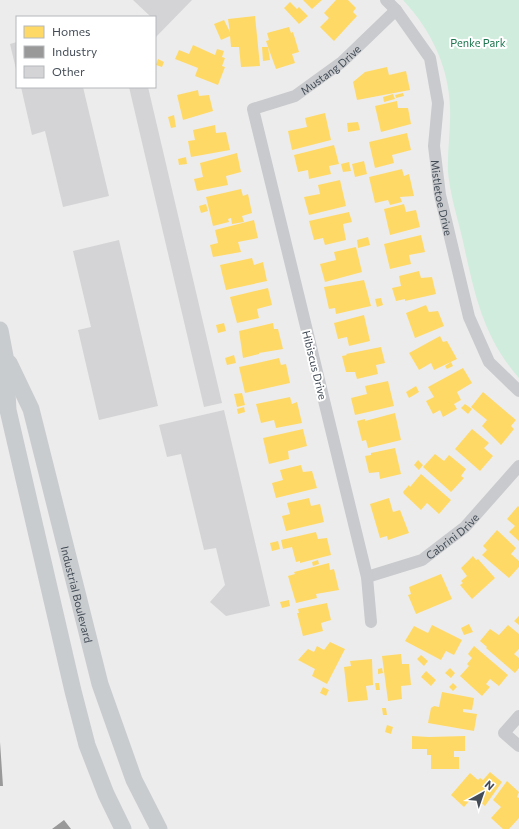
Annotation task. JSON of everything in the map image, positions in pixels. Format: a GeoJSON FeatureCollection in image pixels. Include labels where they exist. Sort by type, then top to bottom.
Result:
{"type":"FeatureCollection","features":[{"type":"Feature","properties":{"kind":"main road","name":"Industrial Boulevard"},"geometry":{"type":"LineString","coordinates":[[0,330],[5,356],[8,410],[73,691],[87,745],[106,794],[123,829]]}},
{"type":"Feature","properties":{"kind":"main road","name":"Industrial Boulevard"},"geometry":{"type":"LineString","coordinates":[[5,356],[31,409],[100,684],[134,780],[159,829]]}},
{"type":"Feature","properties":{"kind":"street","name":"Mistletoe Drive"},"geometry":{"type":"LineString","coordinates":[[386,0],[396,10],[430,58],[438,103],[434,146],[440,195],[469,317],[489,362],[519,391]]}},
{"type":"Feature","properties":{"kind":"street","name":"Mustang Drive"},"geometry":{"type":"LineString","coordinates":[[253,109],[295,96],[342,62],[396,10]]}},
{"type":"Feature","properties":{"kind":"street","name":"Hibiscus Drive"},"geometry":{"type":"LineString","coordinates":[[253,109],[367,577],[371,622]]}},
{"type":"Feature","properties":{"kind":"street","name":"Cabrini Drive"},"geometry":{"type":"LineString","coordinates":[[367,577],[422,560],[465,527],[519,466]]}},
{"type":"Feature","properties":{"kind":"street"},"geometry":{"type":"LineString","coordinates":[[519,716],[504,733],[519,746]]}},
{"type":"Feature","properties":{"kind":"green space","name":"Penke Park"},"geometry":{"type":"Polygon","coordinates":[[[403,0],[519,0],[519,378],[506,362],[488,329],[481,312],[471,276],[449,180],[448,164],[450,108],[449,93],[442,64],[430,37],[422,24],[403,0]]]}},
{"type":"Feature","properties":{"kind":"building: Homes"},"geometry":{"type":"Polygon","coordinates":[[[303,0],[322,0],[312,9],[303,0]]]}},
{"type":"Feature","properties":{"kind":"building: Homes"},"geometry":{"type":"Polygon","coordinates":[[[336,0],[348,0],[356,8],[353,12],[357,16],[334,41],[320,27],[329,18],[324,13],[336,0]]]}},
{"type":"Feature","properties":{"kind":"building: Homes"},"geometry":{"type":"Polygon","coordinates":[[[290,2],[297,9],[299,7],[308,16],[299,24],[284,8],[290,2]]]}},
{"type":"Feature","properties":{"kind":"building: Homes"},"geometry":{"type":"Polygon","coordinates":[[[255,16],[260,66],[241,67],[239,47],[231,47],[230,36],[221,40],[214,24],[224,20],[230,32],[228,19],[255,16]]]}},
{"type":"Feature","properties":{"kind":"building: Homes"},"geometry":{"type":"Polygon","coordinates":[[[289,27],[291,33],[293,32],[299,52],[292,54],[295,63],[276,69],[266,41],[269,40],[267,33],[289,27]]]}},
{"type":"Feature","properties":{"kind":"building: Homes"},"geometry":{"type":"Polygon","coordinates":[[[193,45],[215,55],[217,49],[224,51],[222,57],[225,58],[222,66],[225,67],[218,85],[195,76],[198,68],[175,59],[179,50],[189,54],[193,45]]]}},
{"type":"Feature","properties":{"kind":"building: Homes"},"geometry":{"type":"Polygon","coordinates":[[[262,47],[268,47],[270,60],[263,61],[262,47]]]}},
{"type":"Feature","properties":{"kind":"building: Homes"},"geometry":{"type":"Polygon","coordinates":[[[158,59],[164,62],[162,67],[156,65],[158,59]]]}},
{"type":"Feature","properties":{"kind":"building: Homes"},"geometry":{"type":"Polygon","coordinates":[[[387,67],[389,75],[406,71],[410,90],[357,100],[353,82],[365,72],[387,67]]]}},
{"type":"Feature","properties":{"kind":"building: Homes"},"geometry":{"type":"Polygon","coordinates":[[[198,90],[199,96],[209,95],[213,111],[183,120],[177,95],[198,90]]]}},
{"type":"Feature","properties":{"kind":"building: Homes"},"geometry":{"type":"Polygon","coordinates":[[[403,93],[404,96],[396,98],[395,95],[403,93]]]}},
{"type":"Feature","properties":{"kind":"building: Homes"},"geometry":{"type":"Polygon","coordinates":[[[393,94],[395,99],[384,102],[383,97],[393,94]]]}},
{"type":"Feature","properties":{"kind":"building: Homes"},"geometry":{"type":"Polygon","coordinates":[[[397,101],[398,108],[408,108],[411,124],[381,132],[375,106],[397,101]]]}},
{"type":"Feature","properties":{"kind":"building: Homes"},"geometry":{"type":"Polygon","coordinates":[[[325,113],[331,140],[292,150],[288,131],[307,127],[305,118],[325,113]]]}},
{"type":"Feature","properties":{"kind":"building: Homes"},"geometry":{"type":"Polygon","coordinates":[[[174,115],[176,127],[171,128],[168,117],[174,115]]]}},
{"type":"Feature","properties":{"kind":"building: Homes"},"geometry":{"type":"Polygon","coordinates":[[[358,122],[360,130],[348,132],[347,123],[358,122]]]}},
{"type":"Feature","properties":{"kind":"building: Homes"},"geometry":{"type":"Polygon","coordinates":[[[215,125],[216,133],[226,132],[230,150],[191,157],[188,141],[195,140],[193,130],[215,125]]]}},
{"type":"Feature","properties":{"kind":"building: Homes"},"geometry":{"type":"Polygon","coordinates":[[[407,133],[411,150],[392,155],[394,163],[375,168],[369,142],[407,133]]]}},
{"type":"Feature","properties":{"kind":"building: Homes"},"geometry":{"type":"Polygon","coordinates":[[[334,145],[339,164],[329,166],[331,174],[309,179],[308,170],[298,172],[294,155],[334,145]]]}},
{"type":"Feature","properties":{"kind":"building: Homes"},"geometry":{"type":"Polygon","coordinates":[[[237,153],[241,172],[226,176],[228,185],[197,191],[194,179],[203,177],[200,163],[237,153]]]}},
{"type":"Feature","properties":{"kind":"building: Homes"},"geometry":{"type":"Polygon","coordinates":[[[186,157],[187,164],[179,165],[178,159],[186,157]]]}},
{"type":"Feature","properties":{"kind":"building: Homes"},"geometry":{"type":"Polygon","coordinates":[[[364,161],[367,174],[355,177],[352,164],[364,161]]]}},
{"type":"Feature","properties":{"kind":"building: Homes"},"geometry":{"type":"Polygon","coordinates":[[[349,162],[351,171],[343,172],[341,164],[349,162]]]}},
{"type":"Feature","properties":{"kind":"building: Homes"},"geometry":{"type":"Polygon","coordinates":[[[402,169],[404,176],[409,174],[414,196],[400,197],[402,202],[390,205],[388,200],[375,203],[369,177],[402,169]]]}},
{"type":"Feature","properties":{"kind":"building: Homes"},"geometry":{"type":"Polygon","coordinates":[[[340,180],[346,206],[309,215],[304,197],[320,194],[318,185],[340,180]]]}},
{"type":"Feature","properties":{"kind":"building: Homes"},"geometry":{"type":"Polygon","coordinates":[[[241,189],[243,196],[248,194],[252,213],[242,216],[244,222],[232,224],[231,218],[228,219],[229,222],[213,226],[206,197],[241,189]]]}},
{"type":"Feature","properties":{"kind":"building: Homes"},"geometry":{"type":"Polygon","coordinates":[[[206,204],[208,211],[201,213],[199,206],[206,204]]]}},
{"type":"Feature","properties":{"kind":"building: Homes"},"geometry":{"type":"Polygon","coordinates":[[[404,204],[406,212],[416,210],[420,227],[390,235],[384,209],[404,204]]]}},
{"type":"Feature","properties":{"kind":"building: Homes"},"geometry":{"type":"Polygon","coordinates":[[[349,212],[352,222],[343,224],[346,240],[325,245],[323,238],[314,240],[309,221],[349,212]]]}},
{"type":"Feature","properties":{"kind":"building: Homes"},"geometry":{"type":"Polygon","coordinates":[[[254,220],[258,238],[238,242],[241,252],[213,257],[210,245],[218,243],[215,230],[254,220]]]}},
{"type":"Feature","properties":{"kind":"building: Homes"},"geometry":{"type":"Polygon","coordinates":[[[421,235],[425,252],[409,255],[411,264],[390,269],[384,244],[421,235]]]}},
{"type":"Feature","properties":{"kind":"building: Homes"},"geometry":{"type":"Polygon","coordinates":[[[368,237],[370,245],[358,248],[357,240],[368,237]]]}},
{"type":"Feature","properties":{"kind":"building: Homes"},"geometry":{"type":"Polygon","coordinates":[[[356,247],[362,272],[325,282],[320,264],[336,260],[334,252],[356,247]]]}},
{"type":"Feature","properties":{"kind":"building: Homes"},"geometry":{"type":"Polygon","coordinates":[[[252,258],[254,265],[263,262],[267,281],[226,290],[220,265],[252,258]]]}},
{"type":"Feature","properties":{"kind":"building: Homes"},"geometry":{"type":"Polygon","coordinates":[[[419,271],[421,278],[432,277],[436,294],[405,301],[405,299],[396,301],[392,288],[401,286],[399,276],[419,271]]]}},
{"type":"Feature","properties":{"kind":"building: Homes"},"geometry":{"type":"Polygon","coordinates":[[[364,280],[371,306],[336,314],[335,308],[329,309],[324,287],[364,280]]]}},
{"type":"Feature","properties":{"kind":"building: Homes"},"geometry":{"type":"Polygon","coordinates":[[[268,288],[272,305],[257,309],[259,318],[237,323],[230,297],[268,288]]]}},
{"type":"Feature","properties":{"kind":"building: Homes"},"geometry":{"type":"Polygon","coordinates":[[[381,298],[383,305],[377,307],[375,299],[381,298]]]}},
{"type":"Feature","properties":{"kind":"building: Homes"},"geometry":{"type":"Polygon","coordinates":[[[426,305],[429,312],[438,311],[444,326],[415,338],[406,313],[426,305]]]}},
{"type":"Feature","properties":{"kind":"building: Homes"},"geometry":{"type":"Polygon","coordinates":[[[364,315],[370,341],[349,346],[347,337],[338,339],[334,323],[364,315]]]}},
{"type":"Feature","properties":{"kind":"building: Homes"},"geometry":{"type":"Polygon","coordinates":[[[224,323],[226,331],[218,333],[216,325],[224,323]]]}},
{"type":"Feature","properties":{"kind":"building: Homes"},"geometry":{"type":"Polygon","coordinates":[[[273,323],[274,329],[278,329],[283,349],[259,353],[243,358],[239,331],[273,323]]]}},
{"type":"Feature","properties":{"kind":"building: Homes"},"geometry":{"type":"Polygon","coordinates":[[[440,336],[443,342],[447,341],[457,359],[434,370],[431,363],[419,370],[409,353],[440,336]]]}},
{"type":"Feature","properties":{"kind":"building: Homes"},"geometry":{"type":"Polygon","coordinates":[[[381,347],[385,363],[376,365],[378,374],[357,379],[355,372],[346,372],[342,356],[381,347]]]}},
{"type":"Feature","properties":{"kind":"building: Homes"},"geometry":{"type":"Polygon","coordinates":[[[234,355],[236,363],[227,365],[225,358],[234,355]]]}},
{"type":"Feature","properties":{"kind":"building: Homes"},"geometry":{"type":"Polygon","coordinates":[[[279,358],[281,365],[286,364],[290,383],[245,393],[239,367],[279,358]]]}},
{"type":"Feature","properties":{"kind":"building: Homes"},"geometry":{"type":"Polygon","coordinates":[[[451,362],[453,366],[447,369],[445,366],[451,362]]]}},
{"type":"Feature","properties":{"kind":"building: Homes"},"geometry":{"type":"Polygon","coordinates":[[[463,368],[472,383],[457,392],[461,400],[454,404],[457,409],[443,417],[440,410],[433,414],[426,401],[434,397],[428,387],[463,368]]]}},
{"type":"Feature","properties":{"kind":"building: Homes"},"geometry":{"type":"Polygon","coordinates":[[[388,381],[394,406],[355,415],[351,398],[367,394],[365,386],[388,381]]]}},
{"type":"Feature","properties":{"kind":"building: Homes"},"geometry":{"type":"Polygon","coordinates":[[[416,386],[419,392],[409,398],[406,392],[416,386]]]}},
{"type":"Feature","properties":{"kind":"building: Homes"},"geometry":{"type":"Polygon","coordinates":[[[483,392],[516,420],[511,426],[514,429],[501,445],[482,426],[487,420],[471,407],[483,392]]]}},
{"type":"Feature","properties":{"kind":"building: Homes"},"geometry":{"type":"Polygon","coordinates":[[[242,393],[245,405],[237,407],[234,394],[242,393]]]}},
{"type":"Feature","properties":{"kind":"building: Homes"},"geometry":{"type":"Polygon","coordinates":[[[290,397],[292,404],[297,402],[302,423],[276,428],[274,420],[261,423],[256,404],[290,397]]]}},
{"type":"Feature","properties":{"kind":"building: Homes"},"geometry":{"type":"Polygon","coordinates":[[[465,404],[472,409],[468,414],[461,408],[465,404]]]}},
{"type":"Feature","properties":{"kind":"building: Homes"},"geometry":{"type":"Polygon","coordinates":[[[244,407],[245,412],[238,414],[237,409],[244,407]]]}},
{"type":"Feature","properties":{"kind":"building: Homes"},"geometry":{"type":"Polygon","coordinates":[[[395,413],[401,440],[368,448],[366,440],[362,441],[357,421],[365,419],[365,421],[395,413]]]}},
{"type":"Feature","properties":{"kind":"building: Homes"},"geometry":{"type":"Polygon","coordinates":[[[303,429],[307,446],[288,451],[289,459],[269,464],[263,438],[303,429]]]}},
{"type":"Feature","properties":{"kind":"building: Homes"},"geometry":{"type":"Polygon","coordinates":[[[472,429],[489,443],[484,448],[493,456],[480,471],[455,449],[472,429]]]}},
{"type":"Feature","properties":{"kind":"building: Homes"},"geometry":{"type":"Polygon","coordinates":[[[395,448],[401,474],[380,479],[379,472],[369,473],[365,456],[371,455],[371,453],[395,448]]]}},
{"type":"Feature","properties":{"kind":"building: Homes"},"geometry":{"type":"Polygon","coordinates":[[[435,454],[444,461],[449,455],[466,469],[461,476],[464,478],[451,492],[423,467],[435,454]]]}},
{"type":"Feature","properties":{"kind":"building: Homes"},"geometry":{"type":"Polygon","coordinates":[[[418,460],[423,465],[419,470],[414,465],[418,460]]]}},
{"type":"Feature","properties":{"kind":"building: Homes"},"geometry":{"type":"Polygon","coordinates":[[[301,465],[303,472],[312,471],[317,488],[276,498],[272,483],[283,480],[280,470],[301,465]]]}},
{"type":"Feature","properties":{"kind":"building: Homes"},"geometry":{"type":"Polygon","coordinates":[[[421,474],[451,500],[439,514],[427,503],[421,510],[403,492],[409,485],[410,487],[421,474]]]}},
{"type":"Feature","properties":{"kind":"building: Homes"},"geometry":{"type":"Polygon","coordinates":[[[309,498],[311,506],[320,504],[324,522],[286,531],[282,516],[290,514],[287,503],[309,498]]]}},
{"type":"Feature","properties":{"kind":"building: Homes"},"geometry":{"type":"Polygon","coordinates":[[[389,498],[393,512],[400,510],[409,533],[388,540],[387,536],[380,538],[370,504],[389,498]]]}},
{"type":"Feature","properties":{"kind":"building: Homes"},"geometry":{"type":"Polygon","coordinates":[[[518,506],[519,541],[509,532],[515,526],[507,519],[518,506]]]}},
{"type":"Feature","properties":{"kind":"building: Homes"},"geometry":{"type":"Polygon","coordinates":[[[497,530],[516,548],[511,554],[519,561],[519,567],[509,578],[482,555],[487,550],[483,546],[497,530]]]}},
{"type":"Feature","properties":{"kind":"building: Homes"},"geometry":{"type":"Polygon","coordinates":[[[316,532],[318,539],[327,538],[331,555],[300,563],[300,561],[296,562],[292,547],[283,549],[281,540],[316,532]]]}},
{"type":"Feature","properties":{"kind":"building: Homes"},"geometry":{"type":"Polygon","coordinates":[[[278,541],[280,549],[272,551],[270,543],[278,541]]]}},
{"type":"Feature","properties":{"kind":"building: Homes"},"geometry":{"type":"Polygon","coordinates":[[[473,556],[476,560],[478,559],[495,578],[472,599],[460,585],[463,583],[461,581],[467,576],[461,568],[473,556]]]}},
{"type":"Feature","properties":{"kind":"building: Homes"},"geometry":{"type":"Polygon","coordinates":[[[318,560],[319,564],[313,566],[312,562],[318,560]]]}},
{"type":"Feature","properties":{"kind":"building: Homes"},"geometry":{"type":"Polygon","coordinates":[[[329,563],[330,570],[334,569],[339,590],[316,594],[317,598],[296,603],[288,576],[295,574],[294,572],[329,563]]]}},
{"type":"Feature","properties":{"kind":"building: Homes"},"geometry":{"type":"Polygon","coordinates":[[[441,574],[452,599],[416,614],[408,595],[411,594],[409,587],[441,574]]]}},
{"type":"Feature","properties":{"kind":"building: Homes"},"geometry":{"type":"Polygon","coordinates":[[[289,600],[290,606],[282,608],[280,602],[289,600]]]}},
{"type":"Feature","properties":{"kind":"building: Homes"},"geometry":{"type":"Polygon","coordinates":[[[327,603],[331,620],[321,623],[323,631],[303,636],[297,613],[299,613],[298,609],[327,603]]]}},
{"type":"Feature","properties":{"kind":"building: Homes"},"geometry":{"type":"Polygon","coordinates":[[[519,616],[519,625],[514,621],[519,616]]]}},
{"type":"Feature","properties":{"kind":"building: Homes"},"geometry":{"type":"Polygon","coordinates":[[[469,624],[473,632],[464,635],[461,628],[469,624]]]}},
{"type":"Feature","properties":{"kind":"building: Homes"},"geometry":{"type":"Polygon","coordinates":[[[432,625],[462,640],[454,655],[446,651],[441,660],[405,641],[414,626],[428,633],[432,625]]]}},
{"type":"Feature","properties":{"kind":"building: Homes"},"geometry":{"type":"Polygon","coordinates":[[[508,625],[519,634],[519,649],[514,654],[519,658],[519,668],[515,673],[480,641],[490,629],[499,635],[508,625]]]}},
{"type":"Feature","properties":{"kind":"building: Homes"},"geometry":{"type":"Polygon","coordinates":[[[330,642],[345,649],[327,684],[312,676],[315,669],[298,660],[308,649],[314,652],[317,646],[324,650],[330,642]]]}},
{"type":"Feature","properties":{"kind":"building: Homes"},"geometry":{"type":"Polygon","coordinates":[[[474,646],[508,675],[499,686],[490,679],[486,684],[490,687],[482,696],[460,676],[469,666],[467,664],[472,658],[468,654],[474,646]]]}},
{"type":"Feature","properties":{"kind":"building: Homes"},"geometry":{"type":"Polygon","coordinates":[[[401,654],[402,664],[409,664],[411,685],[401,686],[402,699],[388,701],[382,656],[401,654]]]}},
{"type":"Feature","properties":{"kind":"building: Homes"},"geometry":{"type":"Polygon","coordinates":[[[421,655],[428,661],[424,666],[417,659],[421,655]]]}},
{"type":"Feature","properties":{"kind":"building: Homes"},"geometry":{"type":"Polygon","coordinates":[[[372,659],[373,685],[366,686],[368,700],[348,702],[344,667],[351,666],[350,661],[372,659]]]}},
{"type":"Feature","properties":{"kind":"building: Homes"},"geometry":{"type":"Polygon","coordinates":[[[382,668],[383,673],[378,674],[378,669],[382,668]]]}},
{"type":"Feature","properties":{"kind":"building: Homes"},"geometry":{"type":"Polygon","coordinates":[[[450,668],[455,673],[451,678],[445,673],[450,668]]]}},
{"type":"Feature","properties":{"kind":"building: Homes"},"geometry":{"type":"Polygon","coordinates":[[[426,671],[436,680],[431,686],[421,677],[426,671]]]}},
{"type":"Feature","properties":{"kind":"building: Homes"},"geometry":{"type":"Polygon","coordinates":[[[375,683],[379,683],[380,690],[376,690],[375,683]]]}},
{"type":"Feature","properties":{"kind":"building: Homes"},"geometry":{"type":"Polygon","coordinates":[[[453,683],[457,687],[453,691],[449,687],[453,683]]]}},
{"type":"Feature","properties":{"kind":"building: Homes"},"geometry":{"type":"Polygon","coordinates":[[[323,687],[329,690],[326,696],[320,693],[323,687]]]}},
{"type":"Feature","properties":{"kind":"building: Homes"},"geometry":{"type":"Polygon","coordinates":[[[442,692],[474,698],[472,710],[463,709],[463,712],[477,714],[474,731],[428,723],[431,708],[434,706],[439,707],[442,692]]]}},
{"type":"Feature","properties":{"kind":"building: Homes"},"geometry":{"type":"Polygon","coordinates":[[[382,708],[386,708],[387,715],[383,715],[382,708]]]}},
{"type":"Feature","properties":{"kind":"building: Homes"},"geometry":{"type":"Polygon","coordinates":[[[387,725],[393,727],[391,734],[385,732],[387,725]]]}},
{"type":"Feature","properties":{"kind":"building: Homes"},"geometry":{"type":"Polygon","coordinates":[[[412,736],[465,736],[465,751],[454,751],[454,757],[459,757],[459,769],[431,769],[431,755],[427,755],[427,749],[412,749],[412,736]]]}},
{"type":"Feature","properties":{"kind":"building: Homes"},"geometry":{"type":"Polygon","coordinates":[[[490,772],[502,782],[485,806],[479,801],[477,804],[471,799],[464,807],[451,795],[470,773],[478,780],[480,778],[483,780],[490,772]]]}},
{"type":"Feature","properties":{"kind":"building: Homes"},"geometry":{"type":"Polygon","coordinates":[[[507,781],[519,792],[517,797],[519,798],[519,818],[509,829],[503,829],[491,818],[501,807],[493,800],[507,781]]]}},
{"type":"Feature","properties":{"kind":"building: Industry"},"geometry":{"type":"Polygon","coordinates":[[[0,742],[3,786],[0,786],[0,742]]]}},
{"type":"Feature","properties":{"kind":"building: Industry"},"geometry":{"type":"Polygon","coordinates":[[[64,820],[71,829],[52,829],[64,820]]]}},
{"type":"Feature","properties":{"kind":"building: Other"},"geometry":{"type":"Polygon","coordinates":[[[133,0],[192,0],[156,37],[156,16],[150,16],[133,0]]]}},
{"type":"Feature","properties":{"kind":"building: Other"},"geometry":{"type":"Polygon","coordinates":[[[16,42],[16,69],[10,44],[16,42]]]}},
{"type":"Feature","properties":{"kind":"building: Other"},"geometry":{"type":"Polygon","coordinates":[[[21,88],[83,88],[109,196],[63,207],[45,131],[32,135],[21,88]]]}},
{"type":"Feature","properties":{"kind":"building: Other"},"geometry":{"type":"Polygon","coordinates":[[[129,88],[148,88],[222,403],[204,407],[129,88]]]}},
{"type":"Feature","properties":{"kind":"building: Other"},"geometry":{"type":"Polygon","coordinates":[[[119,240],[158,406],[99,420],[78,330],[91,327],[73,251],[119,240]]]}},
{"type":"Feature","properties":{"kind":"building: Other"},"geometry":{"type":"Polygon","coordinates":[[[224,410],[270,606],[226,616],[210,602],[225,585],[216,548],[204,550],[181,454],[167,457],[159,425],[224,410]]]}}]}
